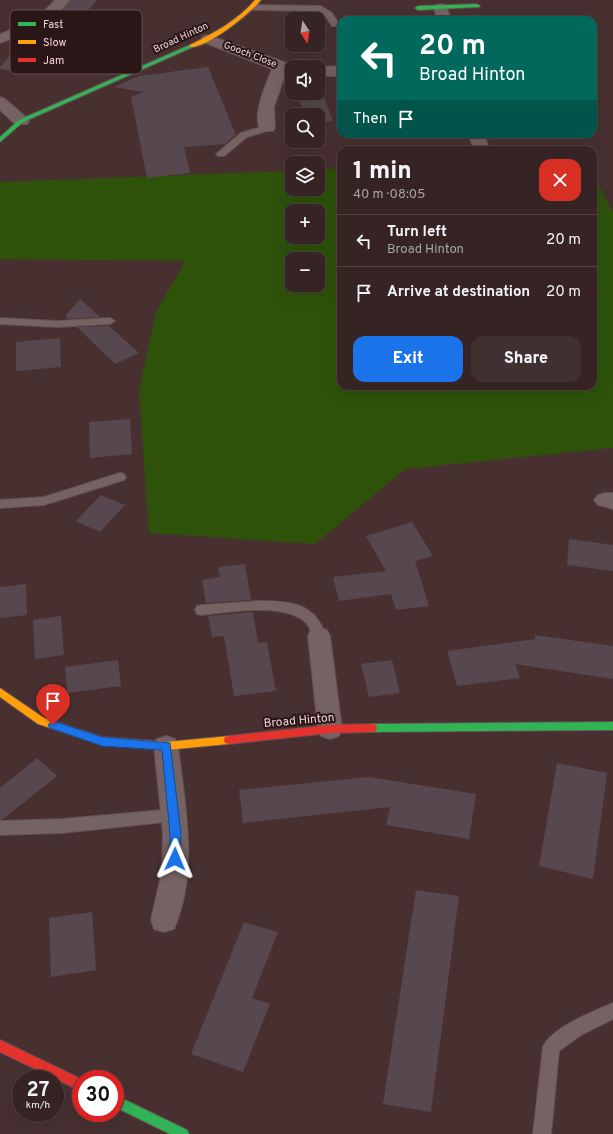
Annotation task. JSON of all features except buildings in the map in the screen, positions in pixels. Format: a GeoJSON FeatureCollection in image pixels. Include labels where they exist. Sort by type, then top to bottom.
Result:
{"type":"FeatureCollection","features":[{"type":"Feature","properties":{"kind":"street"},"geometry":{"type":"LineString","coordinates":[[53,10],[63,0]]}},
{"type":"Feature","properties":{"kind":"street","name":"Broad Hinton"},"geometry":{"type":"LineString","coordinates":[[142,68],[208,39],[248,13],[258,0]]}},
{"type":"Feature","properties":{"kind":"street"},"geometry":{"type":"LineString","coordinates":[[418,8],[443,14],[476,6]]}},
{"type":"Feature","properties":{"kind":"street"},"geometry":{"type":"LineString","coordinates":[[0,39],[10,35]]}},
{"type":"Feature","properties":{"kind":"street","name":"Gooch Close"},"geometry":{"type":"LineString","coordinates":[[208,39],[285,68]]}},
{"type":"Feature","properties":{"kind":"street"},"geometry":{"type":"LineString","coordinates":[[267,128],[266,107],[285,70]]}},
{"type":"Feature","properties":{"kind":"street"},"geometry":{"type":"LineString","coordinates":[[325,71],[337,71]]}},
{"type":"Feature","properties":{"kind":"street","name":"Broad Hinton"},"geometry":{"type":"LineString","coordinates":[[0,140],[21,121],[128,74]]}},
{"type":"Feature","properties":{"kind":"street"},"geometry":{"type":"LineString","coordinates":[[0,102],[21,121]]}},
{"type":"Feature","properties":{"kind":"street"},"geometry":{"type":"LineString","coordinates":[[319,636],[330,729]]}},
{"type":"Feature","properties":{"kind":"street","name":"Broad Hinton"},"geometry":{"type":"LineString","coordinates":[[0,692],[41,720],[102,741],[166,746],[330,729],[591,725],[613,726]]}},
{"type":"Feature","properties":{"kind":"street"},"geometry":{"type":"LineString","coordinates":[[164,920],[175,871],[176,834],[166,746]]}},
{"type":"Feature","properties":{"kind":"street"},"geometry":{"type":"LineString","coordinates":[[0,1046],[72,1081]]}},
{"type":"Feature","properties":{"kind":"street"},"geometry":{"type":"LineString","coordinates":[[124,1105],[183,1134]]}},
{"type":"Feature","properties":{"kind":"lane"},"geometry":{"type":"LineString","coordinates":[[252,8],[321,9],[329,15],[335,24]]}},
{"type":"Feature","properties":{"kind":"lane"},"geometry":{"type":"LineString","coordinates":[[221,154],[244,136],[267,128]]}},
{"type":"Feature","properties":{"kind":"lane"},"geometry":{"type":"LineString","coordinates":[[0,321],[57,324],[110,321]]}},
{"type":"Feature","properties":{"kind":"lane"},"geometry":{"type":"LineString","coordinates":[[0,504],[44,501],[120,477]]}},
{"type":"Feature","properties":{"kind":"lane"},"geometry":{"type":"LineString","coordinates":[[202,610],[256,606],[279,607],[309,617],[315,624],[319,636]]}},
{"type":"Feature","properties":{"kind":"lane"},"geometry":{"type":"LineString","coordinates":[[0,828],[62,826],[174,815]]}},
{"type":"Feature","properties":{"kind":"lane"},"geometry":{"type":"LineString","coordinates":[[542,1134],[551,1047],[575,1029],[613,1011]]}},
{"type":"Feature","properties":{"kind":"green space"},"geometry":{"type":"Polygon","coordinates":[[[337,168],[337,390],[597,390],[597,181],[613,213],[613,448],[405,469],[315,544],[149,533],[139,391],[156,312],[185,261],[0,259],[0,182],[285,171],[285,196],[325,196],[325,169],[337,168]]]}},
{"type":"Feature","properties":{"kind":"traffic: fast"},"geometry":{"type":"LineString","coordinates":[[418,8],[477,6]]}},
{"type":"Feature","properties":{"kind":"traffic: fast"},"geometry":{"type":"LineString","coordinates":[[142,68],[192,46]]}},
{"type":"Feature","properties":{"kind":"traffic: fast"},"geometry":{"type":"LineString","coordinates":[[0,140],[21,121],[128,74]]}},
{"type":"Feature","properties":{"kind":"traffic: fast"},"geometry":{"type":"LineString","coordinates":[[372,728],[613,726]]}},
{"type":"Feature","properties":{"kind":"traffic: fast"},"geometry":{"type":"LineString","coordinates":[[124,1105],[183,1134]]}},
{"type":"Feature","properties":{"kind":"traffic: slow"},"geometry":{"type":"LineString","coordinates":[[192,46],[228,27],[252,8],[258,0]]}},
{"type":"Feature","properties":{"kind":"traffic: slow"},"geometry":{"type":"LineString","coordinates":[[0,692],[41,721],[102,741],[166,746],[229,740]]}},
{"type":"Feature","properties":{"kind":"traffic: jam"},"geometry":{"type":"LineString","coordinates":[[229,740],[330,729],[372,728]]}},
{"type":"Feature","properties":{"kind":"traffic: jam"},"geometry":{"type":"LineString","coordinates":[[0,1046],[72,1081]]}},
{"type":"Feature","properties":{"kind":"route"},"geometry":{"type":"LineString","coordinates":[[53,725],[102,741],[166,746],[176,834],[175,859]]}}]}
